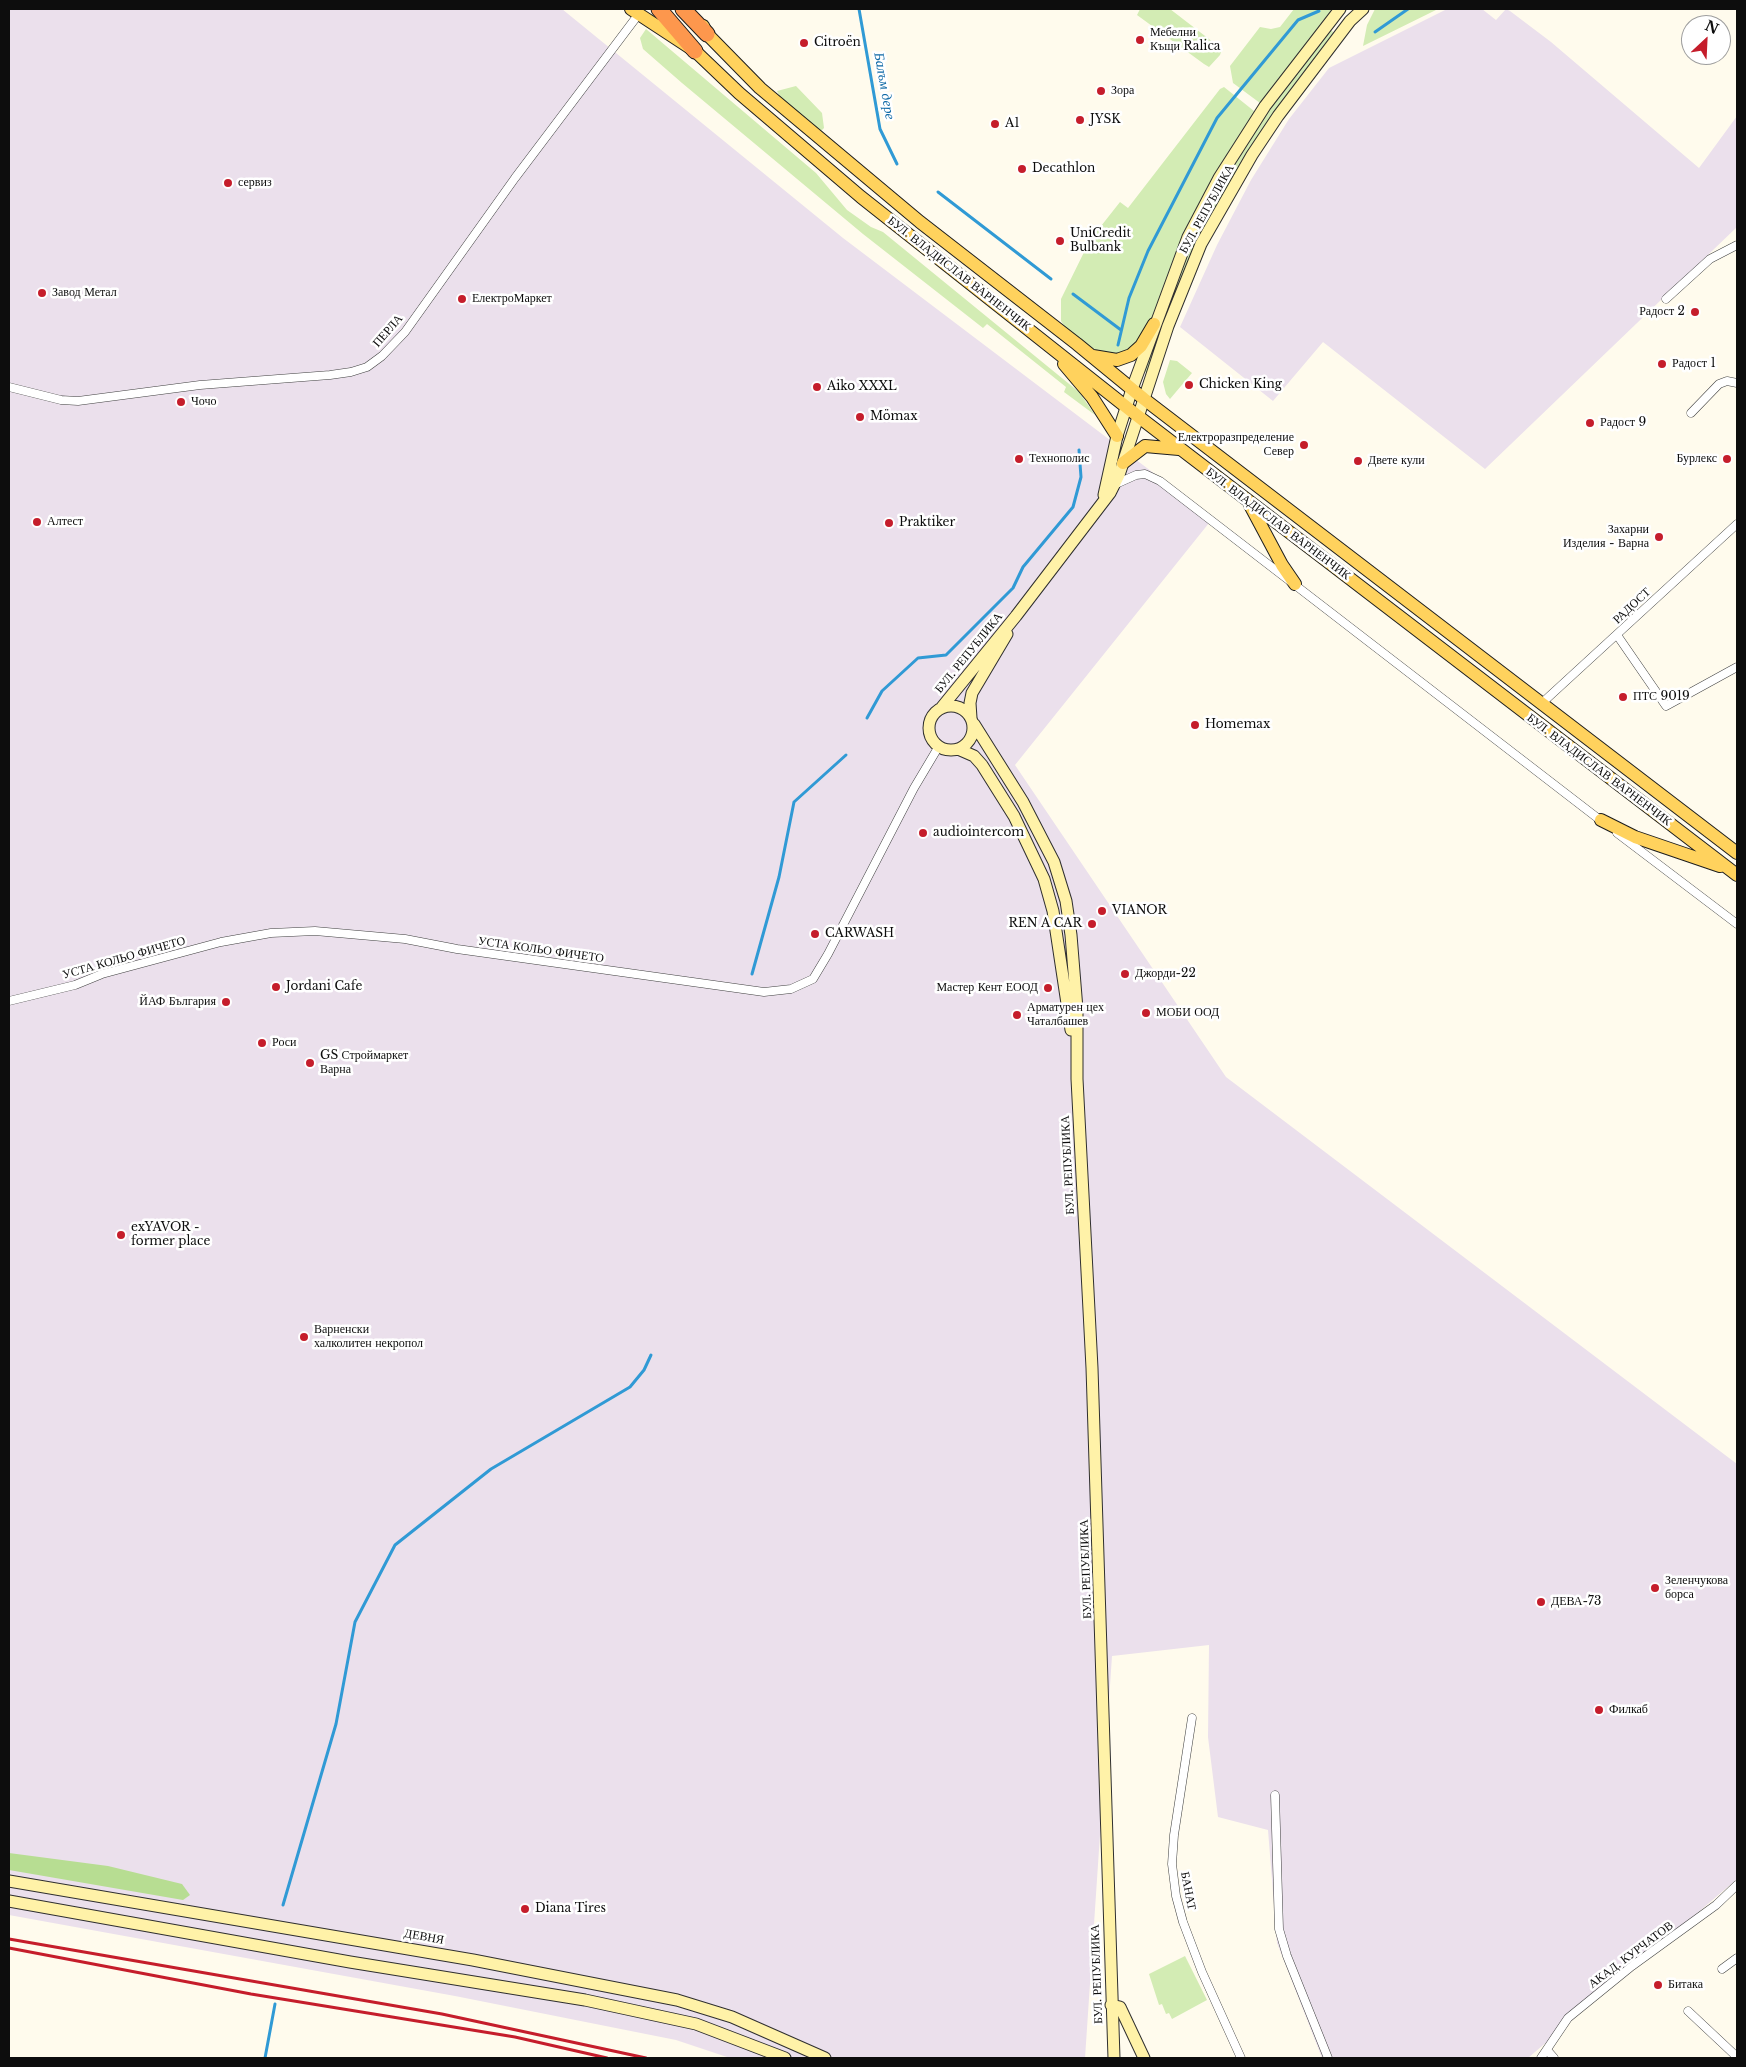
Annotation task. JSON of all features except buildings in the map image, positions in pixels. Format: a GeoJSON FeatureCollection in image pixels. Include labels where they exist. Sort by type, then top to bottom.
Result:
{"type":"FeatureCollection","features":[{"type":"Feature","properties":{"kind":"highway"},"geometry":{"type":"LineString","coordinates":[[659,9],[695,51]]}},
{"type":"Feature","properties":{"kind":"highway"},"geometry":{"type":"LineString","coordinates":[[683,9],[707,34]]}},
{"type":"Feature","properties":{"kind":"main road","name":"БУЛ. ВЛАДИСЛАВ ВАРНЕНЧИК"},"geometry":{"type":"LineString","coordinates":[[693,9],[707,34],[760,88],[829,148],[920,222],[1144,399],[1737,853]]}},
{"type":"Feature","properties":{"kind":"main road","name":"БУЛ. ВЛАДИСЛАВ ВАРНЕНЧИК"},"geometry":{"type":"LineString","coordinates":[[634,12],[695,51],[739,93],[861,197],[1181,450],[1733,872]]}},
{"type":"Feature","properties":{"kind":"main road"},"geometry":{"type":"LineString","coordinates":[[1092,356],[1117,360],[1131,355],[1141,346],[1154,324]]}},
{"type":"Feature","properties":{"kind":"main road"},"geometry":{"type":"LineString","coordinates":[[1044,341],[1092,397],[1117,436]]}},
{"type":"Feature","properties":{"kind":"main road"},"geometry":{"type":"LineString","coordinates":[[1123,463],[1145,446],[1181,450]]}},
{"type":"Feature","properties":{"kind":"main road"},"geometry":{"type":"LineString","coordinates":[[1248,501],[1282,565],[1295,584]]}},
{"type":"Feature","properties":{"kind":"main road"},"geometry":{"type":"LineString","coordinates":[[1601,820],[1635,837],[1733,872]]}},
{"type":"Feature","properties":{"kind":"street"},"geometry":{"type":"LineString","coordinates":[[1341,9],[1350,21]]}},
{"type":"Feature","properties":{"kind":"street","name":"БУЛ. РЕПУБЛИКА"},"geometry":{"type":"LineString","coordinates":[[1101,504],[1117,436],[1132,389],[1182,251],[1219,178],[1265,106],[1341,9]]}},
{"type":"Feature","properties":{"kind":"street","name":"БУЛ. РЕПУБЛИКА"},"geometry":{"type":"LineString","coordinates":[[1078,1079],[1060,951],[1044,879],[1014,816],[982,765],[974,756],[958,749],[945,749],[939,746],[930,736],[929,722],[1016,616],[1116,484],[1168,326],[1201,244],[1252,155],[1278,116],[1350,21],[1363,9]]}},
{"type":"Feature","properties":{"kind":"street","name":"ПЕРЛА"},"geometry":{"type":"LineString","coordinates":[[9,387],[61,400],[78,401],[200,385],[344,373],[367,367],[382,356],[405,332],[617,39],[634,12]]}},
{"type":"Feature","properties":{"kind":"street"},"geometry":{"type":"LineString","coordinates":[[1666,299],[1710,258],[1736,248]]}},
{"type":"Feature","properties":{"kind":"street"},"geometry":{"type":"LineString","coordinates":[[1691,413],[1719,384],[1727,381],[1737,383]]}},
{"type":"Feature","properties":{"kind":"street"},"geometry":{"type":"LineString","coordinates":[[1116,484],[1136,475],[1145,474],[1160,481],[1737,924]]}},
{"type":"Feature","properties":{"kind":"street","name":"РАДОСТ"},"geometry":{"type":"LineString","coordinates":[[1542,704],[1737,524]]}},
{"type":"Feature","properties":{"kind":"street","name":"БУЛ. РЕПУБЛИКА"},"geometry":{"type":"LineString","coordinates":[[958,749],[972,737],[970,703],[972,693],[1016,616]]}},
{"type":"Feature","properties":{"kind":"street"},"geometry":{"type":"LineString","coordinates":[[1617,635],[1666,706],[1737,667]]}},
{"type":"Feature","properties":{"kind":"street","name":"БУЛ. РЕПУБЛИКА"},"geometry":{"type":"LineString","coordinates":[[942,707],[959,706],[972,721],[1035,824],[1054,862],[1066,901],[1075,972],[1099,1564],[1114,2058]]}},
{"type":"Feature","properties":{"kind":"street","name":"УСТА КОЛЬО ФИЧЕТО"},"geometry":{"type":"LineString","coordinates":[[9,1001],[75,985],[102,974],[222,942],[271,933],[302,931],[344,932],[405,939],[457,949],[764,992],[791,989],[813,979],[828,954],[914,788],[939,746]]}},
{"type":"Feature","properties":{"kind":"street","name":"БАНАТ"},"geometry":{"type":"LineString","coordinates":[[1192,1718],[1174,1835],[1172,1864],[1176,1896],[1183,1922],[1199,1963],[1241,2058]]}},
{"type":"Feature","properties":{"kind":"street"},"geometry":{"type":"LineString","coordinates":[[1275,1795],[1280,1930],[1287,1956],[1328,2058]]}},
{"type":"Feature","properties":{"kind":"street","name":"ДЕВНЯ"},"geometry":{"type":"LineString","coordinates":[[9,1881],[473,1960],[677,2000],[732,2017],[825,2058]]}},
{"type":"Feature","properties":{"kind":"street","name":"АКАД. КУРЧАТОВ"},"geometry":{"type":"LineString","coordinates":[[1541,2058],[1568,2018],[1632,1966],[1716,1905],[1737,1885]]}},
{"type":"Feature","properties":{"kind":"street"},"geometry":{"type":"LineString","coordinates":[[9,1901],[350,1962],[585,2000],[696,2024],[785,2058]]}},
{"type":"Feature","properties":{"kind":"street"},"geometry":{"type":"LineString","coordinates":[[1722,1969],[1737,1958]]}},
{"type":"Feature","properties":{"kind":"street"},"geometry":{"type":"LineString","coordinates":[[1111,2004],[1120,2007],[1144,2058]]}},
{"type":"Feature","properties":{"kind":"street"},"geometry":{"type":"LineString","coordinates":[[1688,2011],[1736,2056]]}},
{"type":"Feature","properties":{"kind":"street"},"geometry":{"type":"LineString","coordinates":[[1547,2050],[1554,2058]]}},
{"type":"Feature","properties":{"kind":"shaded area"},"geometry":{"type":"Polygon","coordinates":[[[9,9],[562,9],[843,238],[1213,518],[1015,765],[1226,1077],[1737,1464],[1737,1879],[1528,2058],[1322,2058],[1277,1943],[1268,1830],[1218,1817],[1208,1737],[1209,1645],[1112,1656],[1085,2058],[730,2058],[676,2040],[455,1996],[9,1915],[9,9]]]}},
{"type":"Feature","properties":{"kind":"shaded area"},"geometry":{"type":"Polygon","coordinates":[[[1447,9],[1482,9],[1496,20],[1506,9],[1510,11],[1551,42],[1699,168],[1737,116],[1737,227],[1485,469],[1323,342],[1273,401],[1180,327],[1217,245],[1251,180],[1289,119],[1329,68],[1447,9]]]}},
{"type":"Feature","properties":{"kind":"green space"},"geometry":{"type":"Polygon","coordinates":[[[1140,9],[1170,9],[1222,49],[1220,55],[1209,67],[1137,15],[1140,9]]]}},
{"type":"Feature","properties":{"kind":"green space"},"geometry":{"type":"Polygon","coordinates":[[[1294,9],[1338,9],[1326,27],[1339,36],[1278,116],[1201,244],[1152,375],[1139,369],[1141,346],[1117,360],[1077,344],[1061,321],[1061,299],[1090,240],[1120,202],[1128,208],[1220,89],[1224,87],[1259,115],[1264,106],[1233,83],[1230,66],[1260,27],[1271,29],[1280,27],[1294,9]]]}},
{"type":"Feature","properties":{"kind":"green space"},"geometry":{"type":"Polygon","coordinates":[[[1375,9],[1438,9],[1363,46],[1367,25],[1375,9]]]}},
{"type":"Feature","properties":{"kind":"green space"},"geometry":{"type":"Polygon","coordinates":[[[646,29],[816,173],[847,210],[871,227],[883,232],[1079,392],[1095,415],[1064,392],[1066,387],[987,324],[983,328],[863,234],[682,83],[643,49],[640,38],[646,29]]]}},
{"type":"Feature","properties":{"kind":"green space"},"geometry":{"type":"Polygon","coordinates":[[[796,86],[822,113],[824,128],[821,131],[780,97],[777,91],[796,86]]]}},
{"type":"Feature","properties":{"kind":"green space"},"geometry":{"type":"Polygon","coordinates":[[[1170,360],[1177,361],[1192,373],[1170,399],[1166,394],[1163,382],[1170,360]]]}},
{"type":"Feature","properties":{"kind":"green space"},"geometry":{"type":"Polygon","coordinates":[[[9,1853],[108,1866],[182,1884],[190,1895],[183,1900],[9,1870],[9,1853]]]}},
{"type":"Feature","properties":{"kind":"green space"},"geometry":{"type":"Polygon","coordinates":[[[1185,1956],[1207,2000],[1172,2019],[1169,2013],[1166,2014],[1162,2004],[1159,2005],[1149,1974],[1185,1956]]]}},
{"type":"Feature","properties":{"kind":"waterway","name":"Балъм дере"},"geometry":{"type":"LineString","coordinates":[[859,9],[880,129],[897,164]]}},
{"type":"Feature","properties":{"kind":"waterway"},"geometry":{"type":"LineString","coordinates":[[1375,32],[1408,9]]}},
{"type":"Feature","properties":{"kind":"waterway"},"geometry":{"type":"LineString","coordinates":[[1118,345],[1129,298],[1148,251],[1217,118],[1298,20],[1319,11]]}},
{"type":"Feature","properties":{"kind":"waterway","name":"Балъм дере"},"geometry":{"type":"LineString","coordinates":[[938,192],[1051,279]]}},
{"type":"Feature","properties":{"kind":"waterway","name":"Балъм дере"},"geometry":{"type":"LineString","coordinates":[[1073,294],[1121,330]]}},
{"type":"Feature","properties":{"kind":"waterway"},"geometry":{"type":"LineString","coordinates":[[867,718],[882,691],[918,658],[946,655],[1013,588],[1023,567],[1073,507],[1081,477],[1079,450]]}},
{"type":"Feature","properties":{"kind":"waterway"},"geometry":{"type":"LineString","coordinates":[[752,974],[779,877],[794,802],[846,755]]}},
{"type":"Feature","properties":{"kind":"waterway"},"geometry":{"type":"LineString","coordinates":[[283,1905],[336,1724],[355,1622],[395,1545],[491,1469],[630,1387],[644,1370],[651,1355]]}},
{"type":"Feature","properties":{"kind":"waterway"},"geometry":{"type":"LineString","coordinates":[[265,2058],[275,2004]]}},
{"type":"Feature","properties":{"kind":"railway"},"geometry":{"type":"LineString","coordinates":[[9,1939],[442,2014],[646,2058]]}},
{"type":"Feature","properties":{"kind":"railway"},"geometry":{"type":"LineString","coordinates":[[9,1948],[251,1994],[515,2037],[607,2058]]}},
{"type":"Feature","properties":{"kind":"place","name":"Мебелни Къщи Ralica"},"geometry":{"type":"Point","coordinates":[1140,40]}},
{"type":"Feature","properties":{"kind":"place","name":"Citroën"},"geometry":{"type":"Point","coordinates":[804,43]}},
{"type":"Feature","properties":{"kind":"place","name":"Зора"},"geometry":{"type":"Point","coordinates":[1101,91]}},
{"type":"Feature","properties":{"kind":"place","name":"JYSK"},"geometry":{"type":"Point","coordinates":[1080,120]}},
{"type":"Feature","properties":{"kind":"place","name":"A1"},"geometry":{"type":"Point","coordinates":[995,124]}},
{"type":"Feature","properties":{"kind":"place","name":"Decathlon"},"geometry":{"type":"Point","coordinates":[1022,169]}},
{"type":"Feature","properties":{"kind":"place","name":"сервиз"},"geometry":{"type":"Point","coordinates":[228,183]}},
{"type":"Feature","properties":{"kind":"place","name":"UniCredit Bulbank"},"geometry":{"type":"Point","coordinates":[1060,241]}},
{"type":"Feature","properties":{"kind":"place","name":"Завод Метал"},"geometry":{"type":"Point","coordinates":[42,293]}},
{"type":"Feature","properties":{"kind":"place","name":"ЕлектроМаркет"},"geometry":{"type":"Point","coordinates":[462,299]}},
{"type":"Feature","properties":{"kind":"place","name":"Радост 2"},"geometry":{"type":"Point","coordinates":[1695,312]}},
{"type":"Feature","properties":{"kind":"place","name":"Радост 1"},"geometry":{"type":"Point","coordinates":[1662,364]}},
{"type":"Feature","properties":{"kind":"place","name":"Chicken King"},"geometry":{"type":"Point","coordinates":[1189,385]}},
{"type":"Feature","properties":{"kind":"place","name":"Aiko XXXL"},"geometry":{"type":"Point","coordinates":[817,387]}},
{"type":"Feature","properties":{"kind":"place","name":"Чочо"},"geometry":{"type":"Point","coordinates":[181,402]}},
{"type":"Feature","properties":{"kind":"place","name":"Mömax"},"geometry":{"type":"Point","coordinates":[860,417]}},
{"type":"Feature","properties":{"kind":"place","name":"Радост 9"},"geometry":{"type":"Point","coordinates":[1590,423]}},
{"type":"Feature","properties":{"kind":"place","name":"Електроразпределение Север"},"geometry":{"type":"Point","coordinates":[1304,445]}},
{"type":"Feature","properties":{"kind":"place","name":"Технополис"},"geometry":{"type":"Point","coordinates":[1019,459]}},
{"type":"Feature","properties":{"kind":"place","name":"Бурлекс"},"geometry":{"type":"Point","coordinates":[1727,459]}},
{"type":"Feature","properties":{"kind":"place","name":"Двете кули"},"geometry":{"type":"Point","coordinates":[1358,461]}},
{"type":"Feature","properties":{"kind":"place","name":"Алтест"},"geometry":{"type":"Point","coordinates":[37,522]}},
{"type":"Feature","properties":{"kind":"place","name":"Praktiker"},"geometry":{"type":"Point","coordinates":[889,523]}},
{"type":"Feature","properties":{"kind":"place","name":"Захарни Изделия - Варна"},"geometry":{"type":"Point","coordinates":[1659,537]}},
{"type":"Feature","properties":{"kind":"place","name":"ПТС 9019"},"geometry":{"type":"Point","coordinates":[1623,697]}},
{"type":"Feature","properties":{"kind":"place","name":"Homemax"},"geometry":{"type":"Point","coordinates":[1195,725]}},
{"type":"Feature","properties":{"kind":"place","name":"audiointercom"},"geometry":{"type":"Point","coordinates":[923,833]}},
{"type":"Feature","properties":{"kind":"place","name":"VIANOR"},"geometry":{"type":"Point","coordinates":[1102,911]}},
{"type":"Feature","properties":{"kind":"place","name":"REN A CAR"},"geometry":{"type":"Point","coordinates":[1092,924]}},
{"type":"Feature","properties":{"kind":"place","name":"CARWASH"},"geometry":{"type":"Point","coordinates":[815,934]}},
{"type":"Feature","properties":{"kind":"place","name":"Джорди-22"},"geometry":{"type":"Point","coordinates":[1125,974]}},
{"type":"Feature","properties":{"kind":"place","name":"Jordani Cafe"},"geometry":{"type":"Point","coordinates":[276,987]}},
{"type":"Feature","properties":{"kind":"place","name":"Мастер Кент ЕООД"},"geometry":{"type":"Point","coordinates":[1048,988]}},
{"type":"Feature","properties":{"kind":"place","name":"ЙАФ България"},"geometry":{"type":"Point","coordinates":[226,1002]}},
{"type":"Feature","properties":{"kind":"place","name":"МОБИ ООД"},"geometry":{"type":"Point","coordinates":[1146,1013]}},
{"type":"Feature","properties":{"kind":"place","name":"Арматурен цех Чаталбашев"},"geometry":{"type":"Point","coordinates":[1017,1015]}},
{"type":"Feature","properties":{"kind":"place","name":"Роси"},"geometry":{"type":"Point","coordinates":[262,1043]}},
{"type":"Feature","properties":{"kind":"place","name":"GS Строймаркет Варна"},"geometry":{"type":"Point","coordinates":[310,1063]}},
{"type":"Feature","properties":{"kind":"place","name":"exYAVOR - former place"},"geometry":{"type":"Point","coordinates":[121,1235]}},
{"type":"Feature","properties":{"kind":"place","name":"Варненски халколитен некропол"},"geometry":{"type":"Point","coordinates":[304,1337]}},
{"type":"Feature","properties":{"kind":"place","name":"Зеленчукова борса"},"geometry":{"type":"Point","coordinates":[1655,1588]}},
{"type":"Feature","properties":{"kind":"place","name":"ДЕВА-73"},"geometry":{"type":"Point","coordinates":[1541,1602]}},
{"type":"Feature","properties":{"kind":"place","name":"Филкаб"},"geometry":{"type":"Point","coordinates":[1599,1710]}},
{"type":"Feature","properties":{"kind":"place","name":"Diana Tires"},"geometry":{"type":"Point","coordinates":[525,1909]}},
{"type":"Feature","properties":{"kind":"place","name":"Битака"},"geometry":{"type":"Point","coordinates":[1658,1985]}}]}
